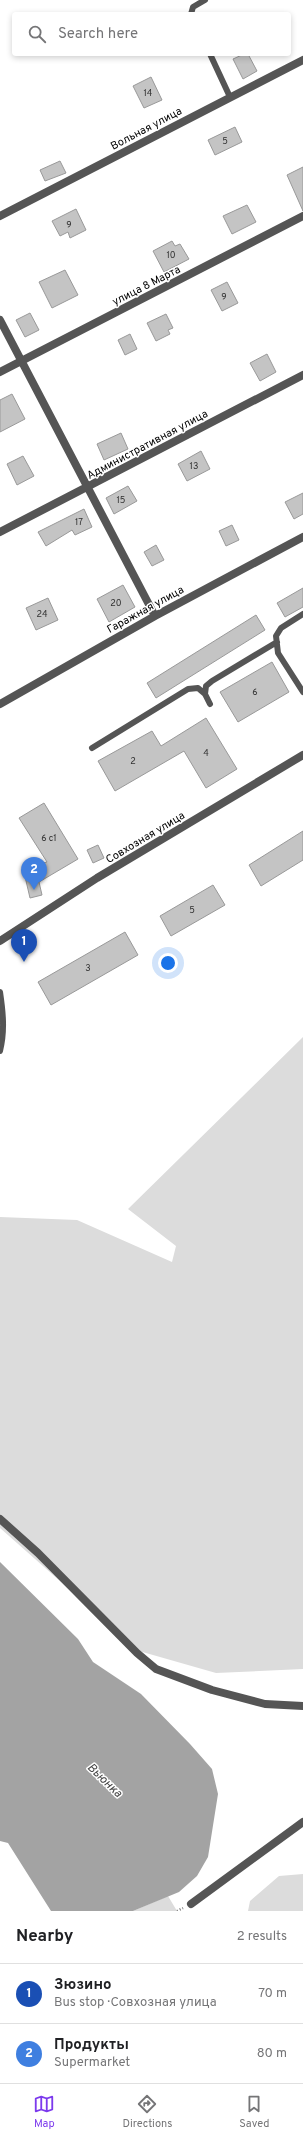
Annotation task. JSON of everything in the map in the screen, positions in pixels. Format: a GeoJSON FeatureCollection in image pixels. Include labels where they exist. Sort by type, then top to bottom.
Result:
{"type":"FeatureCollection","features":[{"type":"Feature","properties":{"kind":"street","name":"Вольная улица"},"geometry":{"type":"LineString","coordinates":[[0,216],[303,60]]}},
{"type":"Feature","properties":{"kind":"street","name":"улица 8 Марта"},"geometry":{"type":"LineString","coordinates":[[0,372],[303,216]]}},
{"type":"Feature","properties":{"kind":"street"},"geometry":{"type":"LineString","coordinates":[[0,320],[89,487],[155,616]]}},
{"type":"Feature","properties":{"kind":"street","name":"Административная улица"},"geometry":{"type":"LineString","coordinates":[[0,532],[303,375]]}},
{"type":"Feature","properties":{"kind":"street","name":"Гаражная улица"},"geometry":{"type":"LineString","coordinates":[[0,704],[155,616],[303,537]]}},
{"type":"Feature","properties":{"kind":"street","name":"Совхозная улица"},"geometry":{"type":"LineString","coordinates":[[0,941],[97,878],[303,755]]}},
{"type":"Feature","properties":{"kind":"street"},"geometry":{"type":"LineString","coordinates":[[0,1519],[38,1553],[137,1653],[156,1670],[212,1690],[258,1702],[303,1706]]}},
{"type":"Feature","properties":{"kind":"street"},"geometry":{"type":"LineString","coordinates":[[190,1904],[303,1822]]}},
{"type":"Feature","properties":{"kind":"lane"},"geometry":{"type":"LineString","coordinates":[[192,12],[193,7],[205,0]]}},
{"type":"Feature","properties":{"kind":"lane"},"geometry":{"type":"LineString","coordinates":[[211,56],[230,97]]}},
{"type":"Feature","properties":{"kind":"lane"},"geometry":{"type":"LineString","coordinates":[[303,614],[281,628],[276,636],[278,652],[303,692]]}},
{"type":"Feature","properties":{"kind":"lane"},"geometry":{"type":"LineString","coordinates":[[205,694],[206,686],[212,681],[276,642]]}},
{"type":"Feature","properties":{"kind":"lane"},"geometry":{"type":"LineString","coordinates":[[92,748],[188,689],[198,688],[205,694],[210,704]]}},
{"type":"Feature","properties":{"kind":"lane"},"geometry":{"type":"LineString","coordinates":[[0,992],[3,1014],[3,1038],[0,1051]]}},
{"type":"Feature","properties":{"kind":"shaded area"},"geometry":{"type":"Polygon","coordinates":[[[303,1037],[303,1669],[216,1673],[139,1651],[0,1528],[0,1217],[77,1220],[172,1262],[176,1246],[128,1209],[303,1037]]]}},
{"type":"Feature","properties":{"kind":"shaded area"},"geometry":{"type":"Polygon","coordinates":[[[303,1874],[303,1911],[248,1911],[250,1901],[279,1876],[303,1874]]]}},
{"type":"Feature","properties":{"kind":"shaded area"},"geometry":{"type":"Polygon","coordinates":[[[168,1896],[177,1911],[133,1911],[168,1896]]]}},
{"type":"Feature","properties":{"kind":"water","name":"Вьюнка"},"geometry":{"type":"Polygon","coordinates":[[[0,1562],[78,1639],[93,1662],[141,1694],[190,1744],[212,1769],[218,1794],[208,1857],[197,1876],[179,1892],[133,1911],[51,1911],[8,1843],[0,1841],[0,1562]]]}},
{"type":"Feature","properties":{"kind":"building"},"geometry":{"type":"Polygon","coordinates":[[[240,56],[249,56],[257,71],[243,79],[233,59],[240,56]]]}},
{"type":"Feature","properties":{"kind":"building"},"geometry":{"type":"Polygon","coordinates":[[[151,77],[162,100],[144,108],[133,86],[151,77]]]}},
{"type":"Feature","properties":{"kind":"building"},"geometry":{"type":"Polygon","coordinates":[[[235,127],[242,142],[215,155],[208,140],[235,127]]]}},
{"type":"Feature","properties":{"kind":"building"},"geometry":{"type":"Polygon","coordinates":[[[60,161],[66,173],[45,181],[40,170],[60,161]]]}},
{"type":"Feature","properties":{"kind":"building"},"geometry":{"type":"Polygon","coordinates":[[[303,167],[303,211],[287,175],[303,167]]]}},
{"type":"Feature","properties":{"kind":"building"},"geometry":{"type":"Polygon","coordinates":[[[247,205],[256,222],[232,234],[223,216],[247,205]]]}},
{"type":"Feature","properties":{"kind":"building"},"geometry":{"type":"Polygon","coordinates":[[[76,209],[86,230],[70,238],[68,232],[60,236],[52,221],[76,209]]]}},
{"type":"Feature","properties":{"kind":"building"},"geometry":{"type":"Polygon","coordinates":[[[172,241],[175,246],[180,244],[189,259],[164,272],[153,251],[172,241]]]}},
{"type":"Feature","properties":{"kind":"building"},"geometry":{"type":"Polygon","coordinates":[[[65,270],[78,295],[52,308],[39,282],[65,270]]]}},
{"type":"Feature","properties":{"kind":"building"},"geometry":{"type":"Polygon","coordinates":[[[227,282],[238,303],[222,311],[211,290],[227,282]]]}},
{"type":"Feature","properties":{"kind":"building"},"geometry":{"type":"Polygon","coordinates":[[[30,313],[39,330],[25,337],[16,320],[30,313]]]}},
{"type":"Feature","properties":{"kind":"building"},"geometry":{"type":"Polygon","coordinates":[[[166,314],[173,328],[168,330],[170,334],[156,341],[147,323],[166,314]]]}},
{"type":"Feature","properties":{"kind":"building"},"geometry":{"type":"Polygon","coordinates":[[[130,334],[137,349],[125,355],[118,340],[130,334]]]}},
{"type":"Feature","properties":{"kind":"building"},"geometry":{"type":"Polygon","coordinates":[[[267,354],[276,372],[260,381],[250,363],[267,354]]]}},
{"type":"Feature","properties":{"kind":"building"},"geometry":{"type":"Polygon","coordinates":[[[12,394],[25,419],[0,432],[0,400],[12,394]]]}},
{"type":"Feature","properties":{"kind":"building"},"geometry":{"type":"Polygon","coordinates":[[[121,433],[128,449],[104,460],[97,444],[121,433]]]}},
{"type":"Feature","properties":{"kind":"building"},"geometry":{"type":"Polygon","coordinates":[[[201,451],[210,469],[187,481],[178,464],[201,451]]]}},
{"type":"Feature","properties":{"kind":"building"},"geometry":{"type":"Polygon","coordinates":[[[23,456],[34,476],[17,485],[7,464],[23,456]]]}},
{"type":"Feature","properties":{"kind":"building"},"geometry":{"type":"Polygon","coordinates":[[[128,486],[137,501],[114,514],[106,498],[128,486]]]}},
{"type":"Feature","properties":{"kind":"building"},"geometry":{"type":"Polygon","coordinates":[[[303,493],[303,514],[294,519],[285,502],[303,493]]]}},
{"type":"Feature","properties":{"kind":"building"},"geometry":{"type":"Polygon","coordinates":[[[84,509],[92,527],[75,535],[72,530],[46,546],[38,532],[84,509]]]}},
{"type":"Feature","properties":{"kind":"building"},"geometry":{"type":"Polygon","coordinates":[[[232,525],[239,540],[226,546],[219,531],[232,525]]]}},
{"type":"Feature","properties":{"kind":"building"},"geometry":{"type":"Polygon","coordinates":[[[156,545],[164,560],[152,566],[144,552],[156,545]]]}},
{"type":"Feature","properties":{"kind":"building"},"geometry":{"type":"Polygon","coordinates":[[[123,585],[135,607],[109,622],[97,599],[123,585]]]}},
{"type":"Feature","properties":{"kind":"building"},"geometry":{"type":"Polygon","coordinates":[[[303,588],[303,607],[285,617],[277,603],[303,588]]]}},
{"type":"Feature","properties":{"kind":"building"},"geometry":{"type":"Polygon","coordinates":[[[48,598],[58,620],[36,630],[26,608],[48,598]]]}},
{"type":"Feature","properties":{"kind":"building"},"geometry":{"type":"Polygon","coordinates":[[[256,615],[265,630],[156,698],[147,683],[256,615]]]}},
{"type":"Feature","properties":{"kind":"building"},"geometry":{"type":"Polygon","coordinates":[[[272,662],[289,692],[238,722],[220,692],[272,662]]]}},
{"type":"Feature","properties":{"kind":"building"},"geometry":{"type":"Polygon","coordinates":[[[206,718],[237,769],[206,788],[184,751],[115,791],[98,761],[152,731],[161,746],[206,718]]]}},
{"type":"Feature","properties":{"kind":"building"},"geometry":{"type":"Polygon","coordinates":[[[44,803],[78,859],[39,882],[42,895],[30,898],[23,868],[47,862],[19,818],[44,803]]]}},
{"type":"Feature","properties":{"kind":"building"},"geometry":{"type":"Polygon","coordinates":[[[303,831],[303,860],[261,886],[249,865],[303,831]]]}},
{"type":"Feature","properties":{"kind":"building"},"geometry":{"type":"Polygon","coordinates":[[[98,845],[104,858],[93,863],[87,850],[98,845]]]}},
{"type":"Feature","properties":{"kind":"building"},"geometry":{"type":"Polygon","coordinates":[[[213,885],[225,905],[171,936],[160,916],[213,885]]]}},
{"type":"Feature","properties":{"kind":"building"},"geometry":{"type":"Polygon","coordinates":[[[125,932],[138,955],[51,1005],[38,982],[125,932]]]}},
{"type":"Feature","properties":{"kind":"place","name":"Продукты"},"geometry":{"type":"Point","coordinates":[34,890]}},
{"type":"Feature","properties":{"kind":"place","name":"Зюзино"},"geometry":{"type":"Point","coordinates":[24,962]}}]}
